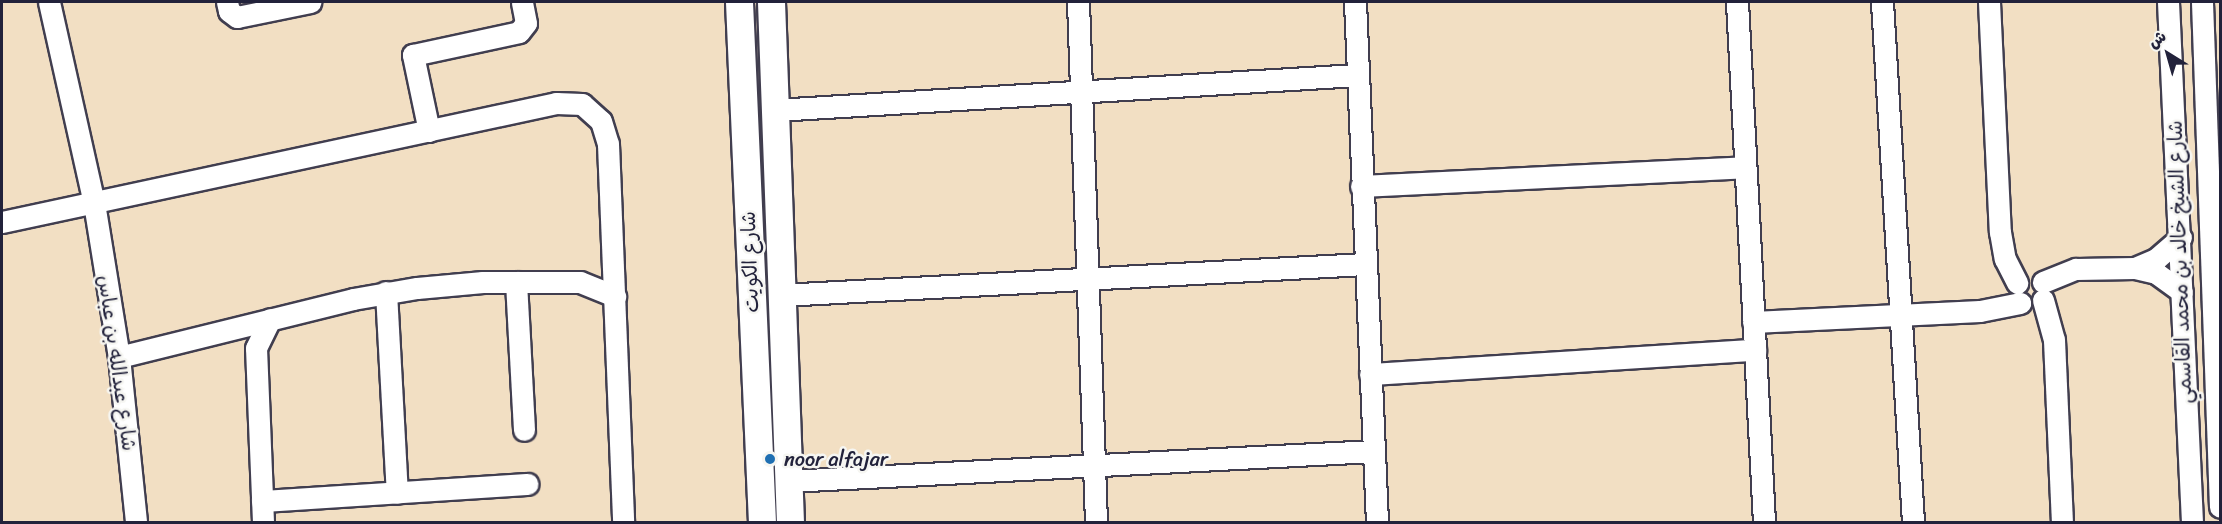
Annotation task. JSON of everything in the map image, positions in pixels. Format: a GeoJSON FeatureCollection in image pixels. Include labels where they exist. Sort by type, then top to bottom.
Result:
{"type":"FeatureCollection","features":[{"type":"Feature","properties":{"kind":"main road","name":"شارع الكويت"},"geometry":{"type":"LineString","coordinates":[[739,2],[762,522]]}},
{"type":"Feature","properties":{"kind":"main road","name":"شارع الكويت"},"geometry":{"type":"LineString","coordinates":[[771,2],[790,522]]}},
{"type":"Feature","properties":{"kind":"street","name":"شارع عبدالله بن عباس"},"geometry":{"type":"LineString","coordinates":[[50,2],[93,203],[119,357],[136,522]]}},
{"type":"Feature","properties":{"kind":"street"},"geometry":{"type":"LineString","coordinates":[[226,2],[229,11],[237,17],[310,2]]}},
{"type":"Feature","properties":{"kind":"street"},"geometry":{"type":"LineString","coordinates":[[429,131],[413,55],[519,32],[526,23],[522,2]]}},
{"type":"Feature","properties":{"kind":"street"},"geometry":{"type":"LineString","coordinates":[[1078,2],[1095,522]]}},
{"type":"Feature","properties":{"kind":"street"},"geometry":{"type":"LineString","coordinates":[[1355,2],[1360,186],[1377,522]]}},
{"type":"Feature","properties":{"kind":"street"},"geometry":{"type":"LineString","coordinates":[[1737,2],[1764,522]]}},
{"type":"Feature","properties":{"kind":"street"},"geometry":{"type":"LineString","coordinates":[[1882,2],[1903,313],[1914,522]]}},
{"type":"Feature","properties":{"kind":"street"},"geometry":{"type":"LineString","coordinates":[[1989,2],[2000,232],[2005,258],[2018,293],[2032,306],[2043,291],[2076,269],[2135,268],[2156,273],[2182,292]]}},
{"type":"Feature","properties":{"kind":"street","name":"شارع الشيخ خالد بن محمد القاسمي"},"geometry":{"type":"LineString","coordinates":[[2168,2],[2181,237],[2192,522]]}},
{"type":"Feature","properties":{"kind":"street","name":"شارع الشيخ خالد بن محمد القاسمي"},"geometry":{"type":"LineString","coordinates":[[2202,2],[2208,106],[2220,507]]}},
{"type":"Feature","properties":{"kind":"street"},"geometry":{"type":"LineString","coordinates":[[2171,50],[2180,44],[2195,50],[2208,106]]}},
{"type":"Feature","properties":{"kind":"street"},"geometry":{"type":"LineString","coordinates":[[775,110],[1357,75]]}},
{"type":"Feature","properties":{"kind":"street"},"geometry":{"type":"LineString","coordinates":[[2,222],[569,101],[594,111],[608,144],[623,522]]}},
{"type":"Feature","properties":{"kind":"street"},"geometry":{"type":"LineString","coordinates":[[1360,186],[1745,167]]}},
{"type":"Feature","properties":{"kind":"street"},"geometry":{"type":"LineString","coordinates":[[2135,268],[2156,259],[2181,237]]}},
{"type":"Feature","properties":{"kind":"street"},"geometry":{"type":"LineString","coordinates":[[781,295],[1365,264]]}},
{"type":"Feature","properties":{"kind":"street"},"geometry":{"type":"LineString","coordinates":[[119,357],[386,292],[516,282],[580,282],[615,296]]}},
{"type":"Feature","properties":{"kind":"street"},"geometry":{"type":"LineString","coordinates":[[516,282],[524,430]]}},
{"type":"Feature","properties":{"kind":"street"},"geometry":{"type":"LineString","coordinates":[[2043,291],[2054,340],[2062,522]]}},
{"type":"Feature","properties":{"kind":"street"},"geometry":{"type":"LineString","coordinates":[[386,292],[397,493]]}},
{"type":"Feature","properties":{"kind":"street"},"geometry":{"type":"LineString","coordinates":[[1753,322],[1980,311],[2018,293]]}},
{"type":"Feature","properties":{"kind":"street"},"geometry":{"type":"LineString","coordinates":[[270,319],[256,348],[263,512],[397,493],[527,484]]}},
{"type":"Feature","properties":{"kind":"street"},"geometry":{"type":"LineString","coordinates":[[1370,374],[1755,350]]}},
{"type":"Feature","properties":{"kind":"street"},"geometry":{"type":"LineString","coordinates":[[788,481],[1374,451]]}},
{"type":"Feature","properties":{"kind":"place","name":"noor alfajar"},"geometry":{"type":"Point","coordinates":[770,459]}}]}
